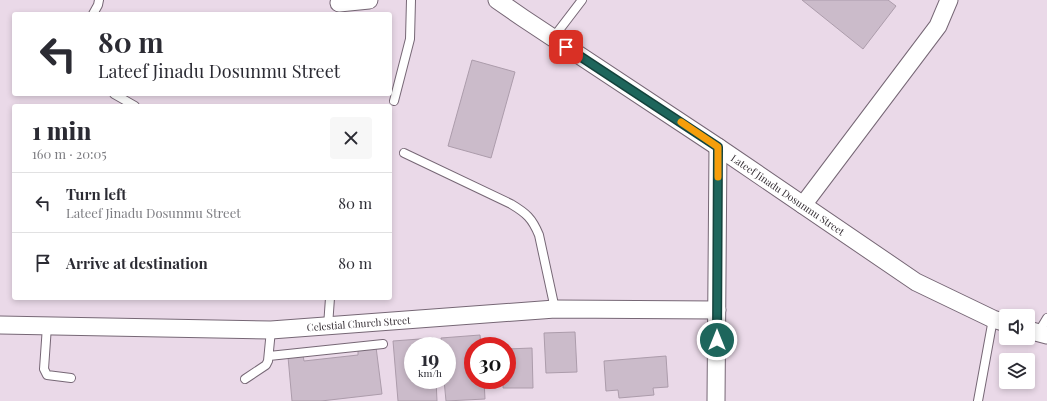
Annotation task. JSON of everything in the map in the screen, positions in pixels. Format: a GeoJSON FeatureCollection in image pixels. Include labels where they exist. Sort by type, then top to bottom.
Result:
{"type":"FeatureCollection","features":[{"type":"Feature","properties":{"kind":"street"},"geometry":{"type":"LineString","coordinates":[[339,3],[369,0]]}},
{"type":"Feature","properties":{"kind":"street","name":"Lateef Jinadu Dosunmu Street"},"geometry":{"type":"LineString","coordinates":[[497,0],[718,147],[916,282],[999,321]]}},
{"type":"Feature","properties":{"kind":"street"},"geometry":{"type":"LineString","coordinates":[[803,205],[938,26],[949,0]]}},
{"type":"Feature","properties":{"kind":"street"},"geometry":{"type":"LineString","coordinates":[[716,401],[718,147]]}},
{"type":"Feature","properties":{"kind":"street","name":"Celestial Church Street"},"geometry":{"type":"LineString","coordinates":[[0,325],[271,330],[555,309],[717,310]]}},
{"type":"Feature","properties":{"kind":"lane"},"geometry":{"type":"LineString","coordinates":[[94,12],[99,0]]}},
{"type":"Feature","properties":{"kind":"lane"},"geometry":{"type":"LineString","coordinates":[[394,101],[410,39],[411,0]]}},
{"type":"Feature","properties":{"kind":"lane"},"geometry":{"type":"LineString","coordinates":[[553,38],[582,0]]}},
{"type":"Feature","properties":{"kind":"lane"},"geometry":{"type":"LineString","coordinates":[[118,96],[132,104]]}},
{"type":"Feature","properties":{"kind":"lane"},"geometry":{"type":"LineString","coordinates":[[404,153],[511,204],[527,214],[535,223],[539,235],[555,309]]}},
{"type":"Feature","properties":{"kind":"lane"},"geometry":{"type":"LineString","coordinates":[[328,326],[330,300]]}},
{"type":"Feature","properties":{"kind":"lane"},"geometry":{"type":"LineString","coordinates":[[1038,333],[1047,318]]}},
{"type":"Feature","properties":{"kind":"lane"},"geometry":{"type":"LineString","coordinates":[[978,401],[999,321]]}},
{"type":"Feature","properties":{"kind":"lane"},"geometry":{"type":"LineString","coordinates":[[47,326],[44,368],[46,374],[71,378]]}},
{"type":"Feature","properties":{"kind":"lane"},"geometry":{"type":"LineString","coordinates":[[245,379],[266,365],[269,356],[271,330]]}},
{"type":"Feature","properties":{"kind":"lane"},"geometry":{"type":"LineString","coordinates":[[269,356],[383,344]]}},
{"type":"Feature","properties":{"kind":"building"},"geometry":{"type":"Polygon","coordinates":[[[802,0],[888,0],[896,6],[863,49],[802,0]]]}},
{"type":"Feature","properties":{"kind":"building"},"geometry":{"type":"Polygon","coordinates":[[[472,60],[515,72],[491,158],[448,146],[472,60]]]}},
{"type":"Feature","properties":{"kind":"building"},"geometry":{"type":"Polygon","coordinates":[[[575,332],[577,372],[546,373],[544,333],[575,332]]]}},
{"type":"Feature","properties":{"kind":"building"},"geometry":{"type":"Polygon","coordinates":[[[480,335],[480,337],[464,337],[464,389],[484,389],[485,399],[446,401],[445,389],[456,389],[456,337],[454,337],[480,335]]]}},
{"type":"Feature","properties":{"kind":"building"},"geometry":{"type":"Polygon","coordinates":[[[404,340],[404,389],[436,389],[437,401],[398,401],[393,341],[404,340]]]}},
{"type":"Feature","properties":{"kind":"building"},"geometry":{"type":"Polygon","coordinates":[[[376,347],[382,394],[321,401],[292,401],[288,357],[303,355],[304,361],[358,355],[358,349],[376,347]]]}},
{"type":"Feature","properties":{"kind":"building"},"geometry":{"type":"Polygon","coordinates":[[[532,348],[533,388],[516,388],[516,349],[532,348]]]}},
{"type":"Feature","properties":{"kind":"building"},"geometry":{"type":"Polygon","coordinates":[[[666,356],[668,387],[653,388],[654,395],[619,398],[618,390],[606,391],[604,361],[666,356]]]}},
{"type":"Feature","properties":{"kind":"slow traffic"},"geometry":{"type":"LineString","coordinates":[[681,122],[718,147],[718,177]]}},
{"type":"Feature","properties":{"kind":"route"},"geometry":{"type":"LineString","coordinates":[[566,47],[718,147],[717,340]]}}]}
